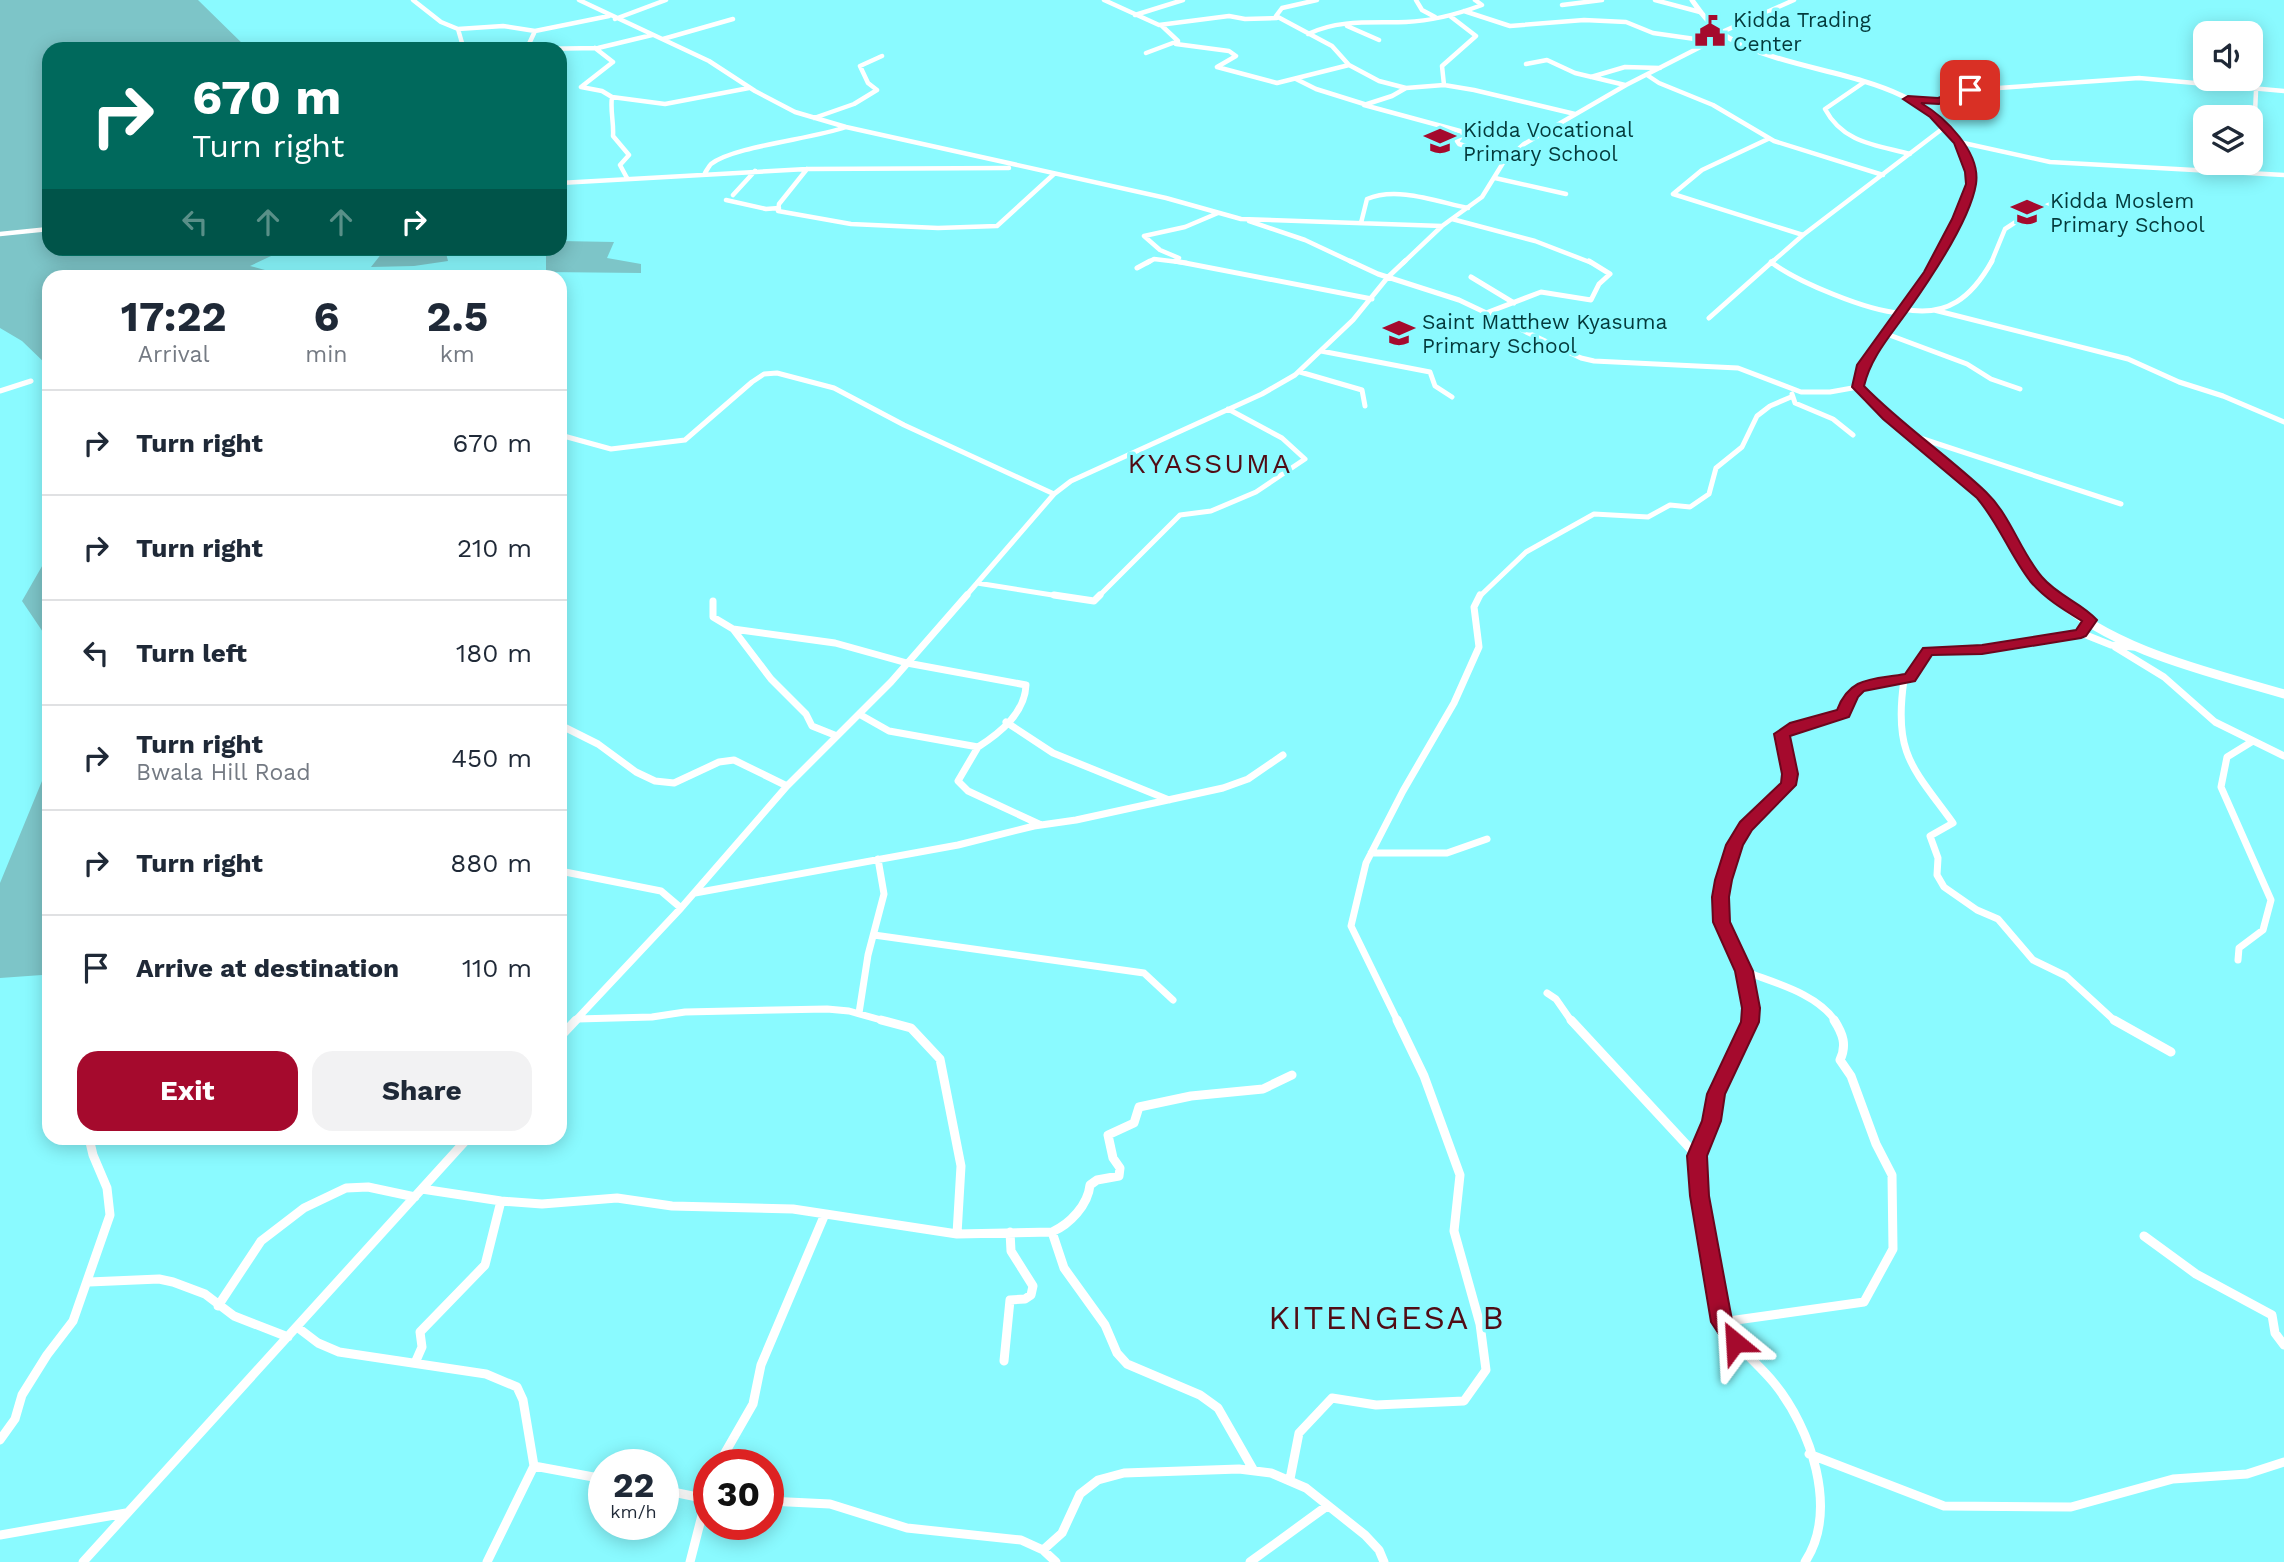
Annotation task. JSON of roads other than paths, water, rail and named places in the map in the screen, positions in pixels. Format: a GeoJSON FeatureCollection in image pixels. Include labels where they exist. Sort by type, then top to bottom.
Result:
{"type":"FeatureCollection","features":[{"type":"Feature","properties":{"kind":"street"},"geometry":{"type":"LineString","coordinates":[[413,0],[441,22],[458,29],[503,26],[535,30],[609,16]]}},
{"type":"Feature","properties":{"kind":"street"},"geometry":{"type":"LineString","coordinates":[[579,0],[709,61],[749,88],[795,112],[846,127],[1021,168],[1154,195],[1289,234],[1388,278],[1437,290],[1581,358],[1594,361],[1738,368],[1756,372],[1793,394],[1795,403],[1833,419],[1853,435]]}},
{"type":"Feature","properties":{"kind":"street"},"geometry":{"type":"LineString","coordinates":[[615,19],[666,0]]}},
{"type":"Feature","properties":{"kind":"street"},"geometry":{"type":"LineString","coordinates":[[1104,0],[1161,25],[1223,16],[1277,18],[1332,46],[1349,65],[1378,81],[1406,88],[1444,85],[1499,94],[1575,114]]}},
{"type":"Feature","properties":{"kind":"street"},"geometry":{"type":"LineString","coordinates":[[1135,15],[1183,0]]}},
{"type":"Feature","properties":{"kind":"street"},"geometry":{"type":"LineString","coordinates":[[1277,18],[1282,8],[1317,0]]}},
{"type":"Feature","properties":{"kind":"street"},"geometry":{"type":"LineString","coordinates":[[1416,0],[1422,10],[1435,17]]}},
{"type":"Feature","properties":{"kind":"street"},"geometry":{"type":"LineString","coordinates":[[1308,34],[1318,29],[1379,20],[1396,23],[1450,16],[1482,5],[1475,0]]}},
{"type":"Feature","properties":{"kind":"street"},"geometry":{"type":"LineString","coordinates":[[1562,5],[1602,0]]}},
{"type":"Feature","properties":{"kind":"street"},"geometry":{"type":"LineString","coordinates":[[1655,0],[1700,12]]}},
{"type":"Feature","properties":{"kind":"street"},"geometry":{"type":"LineString","coordinates":[[1692,0],[1700,12],[1722,32],[1768,55],[1908,99],[1934,115],[1959,142],[1970,172],[1971,184],[1930,273],[1863,365],[1858,387],[1867,399],[1982,496],[1995,511],[2036,579],[2055,597],[2140,647],[2284,694]]}},
{"type":"Feature","properties":{"kind":"street"},"geometry":{"type":"LineString","coordinates":[[567,1030],[681,908],[787,786],[907,663],[1054,494],[1071,481],[1262,394],[1300,372],[1388,278],[1442,226],[1482,197],[1506,159],[1524,144],[1626,85],[1711,41],[1722,32],[1794,0]]}},
{"type":"Feature","properties":{"kind":"street"},"geometry":{"type":"LineString","coordinates":[[1464,11],[1510,26],[1584,20],[1626,22],[1653,33],[1711,41]]}},
{"type":"Feature","properties":{"kind":"street"},"geometry":{"type":"LineString","coordinates":[[1444,85],[1442,66],[1452,56],[1468,48],[1476,36],[1450,16]]}},
{"type":"Feature","properties":{"kind":"street"},"geometry":{"type":"LineString","coordinates":[[662,39],[733,19]]}},
{"type":"Feature","properties":{"kind":"street"},"geometry":{"type":"LineString","coordinates":[[1161,25],[1164,31],[1178,39],[1176,44]]}},
{"type":"Feature","properties":{"kind":"street"},"geometry":{"type":"LineString","coordinates":[[1347,25],[1380,40]]}},
{"type":"Feature","properties":{"kind":"street"},"geometry":{"type":"LineString","coordinates":[[458,29],[462,42]]}},
{"type":"Feature","properties":{"kind":"street"},"geometry":{"type":"LineString","coordinates":[[530,42],[535,30]]}},
{"type":"Feature","properties":{"kind":"street"},"geometry":{"type":"LineString","coordinates":[[567,48],[595,48],[653,35]]}},
{"type":"Feature","properties":{"kind":"street"},"geometry":{"type":"LineString","coordinates":[[1146,53],[1176,44],[1229,51],[1236,56],[1217,67],[1251,74],[1266,82],[1281,83],[1349,65]]}},
{"type":"Feature","properties":{"kind":"street"},"geometry":{"type":"LineString","coordinates":[[595,48],[613,62],[581,87],[602,91],[612,97],[665,104],[749,88]]}},
{"type":"Feature","properties":{"kind":"street"},"geometry":{"type":"LineString","coordinates":[[814,118],[854,104],[877,90],[868,83],[860,66],[882,56]]}},
{"type":"Feature","properties":{"kind":"street"},"geometry":{"type":"LineString","coordinates":[[1526,64],[1547,60],[1591,77],[1626,85]]}},
{"type":"Feature","properties":{"kind":"street"},"geometry":{"type":"LineString","coordinates":[[1591,77],[1619,67],[1636,65],[1660,68]]}},
{"type":"Feature","properties":{"kind":"street"},"geometry":{"type":"LineString","coordinates":[[1647,75],[1659,83],[1713,105],[1768,138],[1883,175]]}},
{"type":"Feature","properties":{"kind":"street"},"geometry":{"type":"LineString","coordinates":[[1908,99],[1939,101],[1970,90],[2130,78],[2193,84]]}},
{"type":"Feature","properties":{"kind":"street"},"geometry":{"type":"LineString","coordinates":[[1296,79],[1316,89],[1460,131],[1464,133],[1457,141],[1459,144],[1506,159]]}},
{"type":"Feature","properties":{"kind":"street"},"geometry":{"type":"LineString","coordinates":[[1863,83],[1846,96],[1827,105],[1827,114],[1848,138],[1910,154]]}},
{"type":"Feature","properties":{"kind":"street"},"geometry":{"type":"LineString","coordinates":[[1364,104],[1392,96],[1406,88]]}},
{"type":"Feature","properties":{"kind":"street"},"geometry":{"type":"LineString","coordinates":[[2263,90],[2284,92]]}},
{"type":"Feature","properties":{"kind":"street"},"geometry":{"type":"LineString","coordinates":[[612,97],[610,111],[614,124],[613,136],[629,155],[620,166],[627,178]]}},
{"type":"Feature","properties":{"kind":"street"},"geometry":{"type":"LineString","coordinates":[[1709,318],[1803,234],[1946,126]]}},
{"type":"Feature","properties":{"kind":"street"},"geometry":{"type":"LineString","coordinates":[[705,173],[712,163],[737,153],[816,139],[846,127]]}},
{"type":"Feature","properties":{"kind":"street"},"geometry":{"type":"LineString","coordinates":[[1768,138],[1714,163],[1678,187],[1673,194],[1803,234]]}},
{"type":"Feature","properties":{"kind":"street"},"geometry":{"type":"LineString","coordinates":[[1959,142],[2050,162],[2284,174]]}},
{"type":"Feature","properties":{"kind":"street"},"geometry":{"type":"LineString","coordinates":[[567,182],[807,169],[1021,168]]}},
{"type":"Feature","properties":{"kind":"street"},"geometry":{"type":"LineString","coordinates":[[675,169],[673,173],[680,175]]}},
{"type":"Feature","properties":{"kind":"street"},"geometry":{"type":"LineString","coordinates":[[779,208],[779,204],[807,169]]}},
{"type":"Feature","properties":{"kind":"street"},"geometry":{"type":"LineString","coordinates":[[733,195],[755,172]]}},
{"type":"Feature","properties":{"kind":"street"},"geometry":{"type":"LineString","coordinates":[[779,208],[781,212],[835,222],[938,228],[993,227],[1054,174]]}},
{"type":"Feature","properties":{"kind":"street"},"geometry":{"type":"LineString","coordinates":[[1495,177],[1566,194]]}},
{"type":"Feature","properties":{"kind":"street"},"geometry":{"type":"LineString","coordinates":[[1361,223],[1367,199],[1376,194],[1419,198],[1468,208]]}},
{"type":"Feature","properties":{"kind":"street"},"geometry":{"type":"LineString","coordinates":[[726,200],[766,209],[779,208]]}},
{"type":"Feature","properties":{"kind":"street"},"geometry":{"type":"LineString","coordinates":[[1771,262],[1795,278],[1829,290],[1848,302],[1882,312],[1920,313],[1951,303],[1976,289],[1998,249],[2003,230],[2024,215],[2055,202]]}},
{"type":"Feature","properties":{"kind":"street"},"geometry":{"type":"LineString","coordinates":[[1191,263],[1160,250],[1144,236],[1185,227],[1219,213]]}},
{"type":"Feature","properties":{"kind":"street"},"geometry":{"type":"LineString","coordinates":[[1241,219],[1442,226]]}},
{"type":"Feature","properties":{"kind":"street"},"geometry":{"type":"LineString","coordinates":[[1452,219],[1552,248],[1589,261],[1610,274],[1599,284],[1591,300],[1541,292],[1486,313]]}},
{"type":"Feature","properties":{"kind":"street"},"geometry":{"type":"LineString","coordinates":[[0,234],[42,230]]}},
{"type":"Feature","properties":{"kind":"street"},"geometry":{"type":"LineString","coordinates":[[1138,268],[1154,259],[1191,263],[1371,299]]}},
{"type":"Feature","properties":{"kind":"street"},"geometry":{"type":"LineString","coordinates":[[1471,277],[1514,303]]}},
{"type":"Feature","properties":{"kind":"street"},"geometry":{"type":"LineString","coordinates":[[1934,310],[2128,359],[2179,382],[2223,396],[2284,422]]}},
{"type":"Feature","properties":{"kind":"street"},"geometry":{"type":"LineString","coordinates":[[1884,333],[1967,364],[1990,379],[2020,390]]}},
{"type":"Feature","properties":{"kind":"street"},"geometry":{"type":"LineString","coordinates":[[1321,351],[1430,372],[1436,386],[1452,397]]}},
{"type":"Feature","properties":{"kind":"street"},"geometry":{"type":"LineString","coordinates":[[1300,372],[1362,390],[1365,406]]}},
{"type":"Feature","properties":{"kind":"street"},"geometry":{"type":"LineString","coordinates":[[567,437],[611,449],[685,440],[752,382],[764,374],[777,373],[834,388],[896,421],[1054,494]]}},
{"type":"Feature","properties":{"kind":"street"},"geometry":{"type":"LineString","coordinates":[[0,391],[31,381]]}},
{"type":"Feature","properties":{"kind":"street"},"geometry":{"type":"LineString","coordinates":[[1290,1479],[1299,1433],[1332,1398],[1376,1405],[1464,1401],[1486,1370],[1480,1324],[1454,1231],[1460,1175],[1424,1076],[1351,926],[1371,853],[1454,703],[1479,647],[1475,607],[1480,595],[1494,585],[1526,552],[1594,514],[1648,517],[1670,506],[1690,507],[1709,494],[1710,478],[1717,463],[1736,455],[1745,444],[1753,422],[1770,406],[1793,394],[1823,393],[1858,387]]}},
{"type":"Feature","properties":{"kind":"street"},"geometry":{"type":"LineString","coordinates":[[977,583],[1094,601],[1180,515],[1211,511],[1255,492],[1305,459],[1301,453],[1279,438],[1228,409]]}},
{"type":"Feature","properties":{"kind":"street"},"geometry":{"type":"LineString","coordinates":[[1907,434],[2120,504]]}},
{"type":"Feature","properties":{"kind":"street"},"geometry":{"type":"LineString","coordinates":[[713,601],[713,617],[733,629],[835,643],[907,663],[1026,685],[1027,696],[1023,705],[994,737],[978,747],[958,781],[968,791],[1041,825]]}},
{"type":"Feature","properties":{"kind":"street"},"geometry":{"type":"LineString","coordinates":[[2081,633],[2090,620]]}},
{"type":"Feature","properties":{"kind":"street"},"geometry":{"type":"LineString","coordinates":[[733,629],[776,685],[791,702],[809,716],[812,726],[836,736]]}},
{"type":"Feature","properties":{"kind":"street"},"geometry":{"type":"LineString","coordinates":[[1805,1562],[1820,1530],[1819,1499],[1809,1454],[1801,1427],[1788,1401],[1727,1332],[1722,1322],[1703,1222],[1697,1156],[1711,1121],[1716,1094],[1750,1022],[1751,1008],[1744,971],[1722,922],[1721,897],[1734,845],[1746,826],[1788,785],[1790,774],[1781,734],[1795,727],[1844,713],[1851,695],[1859,687],[1904,680],[1913,673],[1928,651],[1982,649],[2081,633],[2110,645],[2164,677],[2215,722],[2284,756]]}},
{"type":"Feature","properties":{"kind":"street"},"geometry":{"type":"LineString","coordinates":[[2110,645],[2140,647]]}},
{"type":"Feature","properties":{"kind":"street"},"geometry":{"type":"LineString","coordinates":[[1904,680],[1901,696],[1907,759],[1934,801],[1953,823],[1930,836],[1937,858],[1937,875],[1944,887],[1977,910],[1998,919],[2033,960],[2066,976],[2121,1026],[2171,1052]]}},
{"type":"Feature","properties":{"kind":"street"},"geometry":{"type":"LineString","coordinates":[[859,714],[889,731],[978,747]]}},
{"type":"Feature","properties":{"kind":"street"},"geometry":{"type":"LineString","coordinates":[[1006,722],[1053,753],[1169,800]]}},
{"type":"Feature","properties":{"kind":"street"},"geometry":{"type":"LineString","coordinates":[[567,728],[602,746],[640,774],[664,783],[695,776],[727,760],[734,760],[787,786]]}},
{"type":"Feature","properties":{"kind":"street"},"geometry":{"type":"LineString","coordinates":[[2238,960],[2239,948],[2261,935],[2270,913],[2271,900],[2221,784],[2227,757],[2253,741]]}},
{"type":"Feature","properties":{"kind":"street"},"geometry":{"type":"LineString","coordinates":[[694,893],[958,845],[1223,788],[1248,779],[1283,755]]}},
{"type":"Feature","properties":{"kind":"street"},"geometry":{"type":"LineString","coordinates":[[1371,853],[1447,853],[1487,839]]}},
{"type":"Feature","properties":{"kind":"street"},"geometry":{"type":"LineString","coordinates":[[859,1013],[884,894],[878,859]]}},
{"type":"Feature","properties":{"kind":"street"},"geometry":{"type":"LineString","coordinates":[[567,872],[661,891],[681,908]]}},
{"type":"Feature","properties":{"kind":"street"},"geometry":{"type":"LineString","coordinates":[[874,935],[1144,974],[1173,1000]]}},
{"type":"Feature","properties":{"kind":"street"},"geometry":{"type":"LineString","coordinates":[[1722,1322],[1864,1302],[1870,1295],[1878,1273],[1890,1259],[1893,1249],[1892,1175],[1876,1144],[1851,1076],[1840,1060],[1846,1048],[1841,1026],[1817,1005],[1744,971]]}},
{"type":"Feature","properties":{"kind":"street"},"geometry":{"type":"LineString","coordinates":[[1547,993],[1556,999],[1571,1020],[1697,1156]]}},
{"type":"Feature","properties":{"kind":"street"},"geometry":{"type":"LineString","coordinates":[[577,1019],[827,1009],[859,1013],[911,1028],[940,1059],[961,1166],[957,1234]]}},
{"type":"Feature","properties":{"kind":"street"},"geometry":{"type":"LineString","coordinates":[[218,1306],[261,1241],[304,1208],[346,1188],[368,1187],[554,1204],[617,1198],[672,1206],[769,1208],[957,1234],[1052,1232],[1063,1227],[1089,1198],[1090,1185],[1097,1180],[1119,1176],[1121,1172],[1113,1158],[1108,1135],[1134,1123],[1139,1107],[1190,1097],[1251,1092],[1280,1085],[1292,1075]]}},
{"type":"Feature","properties":{"kind":"street"},"geometry":{"type":"LineString","coordinates":[[0,1440],[15,1419],[22,1395],[47,1355],[73,1321],[89,1282],[110,1214],[104,1178],[92,1158],[90,1145]]}},
{"type":"Feature","properties":{"kind":"street"},"geometry":{"type":"LineString","coordinates":[[83,1562],[462,1145]]}},
{"type":"Feature","properties":{"kind":"street"},"geometry":{"type":"LineString","coordinates":[[415,1363],[422,1347],[420,1332],[485,1265],[501,1201]]}},
{"type":"Feature","properties":{"kind":"street"},"geometry":{"type":"LineString","coordinates":[[727,1449],[753,1404],[761,1365],[773,1333],[825,1214]]}},
{"type":"Feature","properties":{"kind":"street"},"geometry":{"type":"LineString","coordinates":[[1004,1361],[1008,1325],[1006,1309],[1010,1300],[1025,1299],[1031,1294],[1032,1286],[1011,1251],[1010,1232]]}},
{"type":"Feature","properties":{"kind":"street"},"geometry":{"type":"LineString","coordinates":[[1052,1232],[1063,1268],[1105,1325],[1117,1353],[1127,1364],[1200,1395],[1218,1408],[1254,1471]]}},
{"type":"Feature","properties":{"kind":"street"},"geometry":{"type":"LineString","coordinates":[[2144,1236],[2196,1274],[2272,1315],[2275,1333],[2284,1345]]}},
{"type":"Feature","properties":{"kind":"street"},"geometry":{"type":"LineString","coordinates":[[89,1282],[159,1279],[173,1282],[194,1288],[234,1316],[288,1337]]}},
{"type":"Feature","properties":{"kind":"street"},"geometry":{"type":"LineString","coordinates":[[297,1327],[318,1343],[339,1352],[486,1374],[517,1387],[523,1400],[534,1466],[487,1562]]}},
{"type":"Feature","properties":{"kind":"street"},"geometry":{"type":"LineString","coordinates":[[1809,1454],[1944,1506],[2071,1507],[2172,1479],[2247,1474],[2284,1462]]}},
{"type":"Feature","properties":{"kind":"street"},"geometry":{"type":"LineString","coordinates":[[534,1466],[588,1476]]}},
{"type":"Feature","properties":{"kind":"street"},"geometry":{"type":"LineString","coordinates":[[1043,1550],[1062,1533],[1080,1494],[1109,1475],[1254,1471],[1290,1479],[1365,1535],[1379,1550],[1384,1562]]}},
{"type":"Feature","properties":{"kind":"street"},"geometry":{"type":"LineString","coordinates":[[784,1502],[830,1504],[907,1528],[1008,1538],[1043,1550],[1056,1562]]}},
{"type":"Feature","properties":{"kind":"street"},"geometry":{"type":"LineString","coordinates":[[1250,1562],[1327,1506]]}},
{"type":"Feature","properties":{"kind":"street"},"geometry":{"type":"LineString","coordinates":[[0,1535],[126,1513]]}},
{"type":"Feature","properties":{"kind":"street"},"geometry":{"type":"LineString","coordinates":[[690,1562],[696,1540]]}},
{"type":"Feature","properties":{"kind":"place","name":"Kidda Trading Center"},"geometry":{"type":"Point","coordinates":[1710,31]}},
{"type":"Feature","properties":{"kind":"place","name":"Kidda Vocational Primary School"},"geometry":{"type":"Point","coordinates":[1440,141]}},
{"type":"Feature","properties":{"kind":"place","name":"Kidda Moslem Primary School"},"geometry":{"type":"Point","coordinates":[2027,212]}},
{"type":"Feature","properties":{"kind":"place","name":"Saint Matthew Kyasuma Primary School"},"geometry":{"type":"Point","coordinates":[1399,333]}},
{"type":"Feature","properties":{"kind":"district","name":"KYASSUMA"},"geometry":{"type":"Point","coordinates":[1210,463]}},
{"type":"Feature","properties":{"kind":"district","name":"KITENGESA B"},"geometry":{"type":"Point","coordinates":[1387,1317]}}]}
